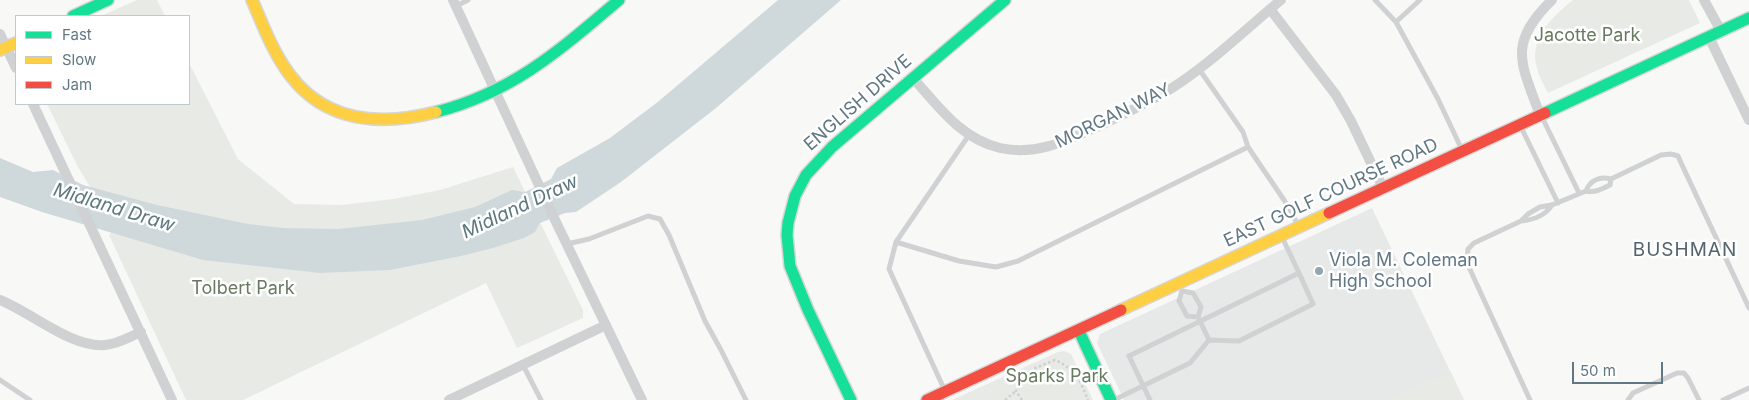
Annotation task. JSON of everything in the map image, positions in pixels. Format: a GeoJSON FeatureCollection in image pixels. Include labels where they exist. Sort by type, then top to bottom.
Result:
{"type":"FeatureCollection","features":[{"type":"Feature","properties":{"kind":"street"},"geometry":{"type":"LineString","coordinates":[[75,15],[108,0]]}},
{"type":"Feature","properties":{"kind":"street"},"geometry":{"type":"LineString","coordinates":[[252,0],[279,57],[293,79],[304,91],[317,102],[341,114],[362,120],[385,121],[404,120],[460,104],[495,89],[530,70],[564,46],[619,0]]}},
{"type":"Feature","properties":{"kind":"street","name":"ENGLISH DRIVE"},"geometry":{"type":"LineString","coordinates":[[852,400],[808,310],[790,266],[787,235],[789,215],[797,191],[812,166],[838,142],[1005,0]]}},
{"type":"Feature","properties":{"kind":"street","name":"MORGAN WAY"},"geometry":{"type":"LineString","coordinates":[[913,78],[952,123],[969,135],[1000,148],[1020,151],[1042,149],[1128,112],[1172,88],[1281,0]]}},
{"type":"Feature","properties":{"kind":"street"},"geometry":{"type":"LineString","coordinates":[[1540,115],[1524,73],[1521,51],[1530,26],[1552,0]]}},
{"type":"Feature","properties":{"kind":"street"},"geometry":{"type":"LineString","coordinates":[[1704,0],[1721,31]]}},
{"type":"Feature","properties":{"kind":"street"},"geometry":{"type":"LineString","coordinates":[[454,3],[536,180],[642,400]]}},
{"type":"Feature","properties":{"kind":"street"},"geometry":{"type":"LineString","coordinates":[[1270,9],[1336,94],[1383,188]]}},
{"type":"Feature","properties":{"kind":"street","name":"EAST GOLF COURSE ROAD"},"geometry":{"type":"LineString","coordinates":[[927,400],[1078,331],[1181,288],[1281,236],[1749,18]]}},
{"type":"Feature","properties":{"kind":"street"},"geometry":{"type":"LineString","coordinates":[[0,34],[8,47],[15,65]]}},
{"type":"Feature","properties":{"kind":"street"},"geometry":{"type":"LineString","coordinates":[[1709,37],[1749,120]]}},
{"type":"Feature","properties":{"kind":"street"},"geometry":{"type":"LineString","coordinates":[[34,105],[172,400]]}},
{"type":"Feature","properties":{"kind":"street"},"geometry":{"type":"LineString","coordinates":[[0,300],[74,340],[88,344],[104,345],[118,342],[141,332]]}},
{"type":"Feature","properties":{"kind":"street"},"geometry":{"type":"LineString","coordinates":[[449,400],[606,325]]}},
{"type":"Feature","properties":{"kind":"street"},"geometry":{"type":"LineString","coordinates":[[1078,331],[1113,400]]}},
{"type":"Feature","properties":{"kind":"lane"},"geometry":{"type":"LineString","coordinates":[[454,3],[468,0]]}},
{"type":"Feature","properties":{"kind":"lane"},"geometry":{"type":"LineString","coordinates":[[1375,0],[1396,22],[1438,99],[1463,151]]}},
{"type":"Feature","properties":{"kind":"lane"},"geometry":{"type":"LineString","coordinates":[[1396,22],[1420,0]]}},
{"type":"Feature","properties":{"kind":"lane"},"geometry":{"type":"LineString","coordinates":[[1199,68],[1243,132],[1248,147],[1284,200],[1299,228]]}},
{"type":"Feature","properties":{"kind":"lane"},"geometry":{"type":"LineString","coordinates":[[1540,115],[1579,193]]}},
{"type":"Feature","properties":{"kind":"lane"},"geometry":{"type":"LineString","coordinates":[[1520,125],[1558,203]]}},
{"type":"Feature","properties":{"kind":"lane"},"geometry":{"type":"LineString","coordinates":[[945,392],[889,269],[896,242],[969,135]]}},
{"type":"Feature","properties":{"kind":"lane"},"geometry":{"type":"LineString","coordinates":[[896,242],[959,261],[996,267],[1018,261],[1248,147]]}},
{"type":"Feature","properties":{"kind":"lane"},"geometry":{"type":"LineString","coordinates":[[1586,191],[1593,180],[1611,179],[1661,156],[1671,154],[1678,156],[1749,308]]}},
{"type":"Feature","properties":{"kind":"lane"},"geometry":{"type":"LineString","coordinates":[[1530,400],[1467,262],[1468,249],[1474,243],[1520,221],[1530,220],[1543,215],[1549,211],[1552,205],[1579,193],[1599,190],[1610,184],[1611,179]]}},
{"type":"Feature","properties":{"kind":"lane"},"geometry":{"type":"LineString","coordinates":[[567,244],[589,239],[648,216],[660,219],[669,235],[705,321],[722,350],[746,400]]}},
{"type":"Feature","properties":{"kind":"lane"},"geometry":{"type":"LineString","coordinates":[[1209,340],[1239,341],[1313,304],[1281,236]]}},
{"type":"Feature","properties":{"kind":"lane"},"geometry":{"type":"LineString","coordinates":[[1150,400],[1129,356],[1199,319],[1299,273]]}},
{"type":"Feature","properties":{"kind":"lane"},"geometry":{"type":"LineString","coordinates":[[1199,319],[1186,316],[1179,301],[1181,288],[1193,293],[1201,307],[1199,319],[1209,340]]}},
{"type":"Feature","properties":{"kind":"lane"},"geometry":{"type":"LineString","coordinates":[[1113,400],[1190,363],[1209,340]]}},
{"type":"Feature","properties":{"kind":"lane"},"geometry":{"type":"LineString","coordinates":[[523,365],[540,400]]}},
{"type":"Feature","properties":{"kind":"lane"},"geometry":{"type":"LineString","coordinates":[[1628,400],[1633,392],[1677,373],[1684,373],[1688,378],[1698,400]]}},
{"type":"Feature","properties":{"kind":"lane"},"geometry":{"type":"LineString","coordinates":[[0,380],[30,400]]}},
{"type":"Feature","properties":{"kind":"lane"},"geometry":{"type":"LineString","coordinates":[[1723,400],[1749,388]]}},
{"type":"Feature","properties":{"kind":"path"},"geometry":{"type":"LineString","coordinates":[[1005,400],[1016,391],[1033,369],[1055,360],[1066,365],[1081,380],[1088,400]]}},
{"type":"Feature","properties":{"kind":"path"},"geometry":{"type":"LineString","coordinates":[[1016,391],[1022,400]]}},
{"type":"Feature","properties":{"kind":"shaded area","name":"Viola M. Coleman High School"},"geometry":{"type":"Polygon","coordinates":[[[1372,208],[1464,400],[1124,400],[1097,343],[1100,334],[1372,208]]]}},
{"type":"Feature","properties":{"kind":"green space"},"geometry":{"type":"Polygon","coordinates":[[[137,0],[157,0],[164,15],[103,15],[137,0]]]}},
{"type":"Feature","properties":{"kind":"green space","name":"Jacotte Park"},"geometry":{"type":"Polygon","coordinates":[[[1573,0],[1689,0],[1700,23],[1548,93],[1537,68],[1536,47],[1539,38],[1550,21],[1573,0]]]}},
{"type":"Feature","properties":{"kind":"green space","name":"Tolbert Park"},"geometry":{"type":"Polygon","coordinates":[[[190,65],[238,159],[294,204],[342,205],[393,199],[440,190],[513,167],[583,310],[583,318],[517,348],[486,283],[243,400],[186,400],[109,235],[115,229],[78,167],[47,105],[190,105],[190,65]]]}},
{"type":"Feature","properties":{"kind":"green space","name":"Sparks Park"},"geometry":{"type":"Polygon","coordinates":[[[1064,351],[1071,354],[1093,400],[952,400],[1058,352],[1064,351]]]}},
{"type":"Feature","properties":{"kind":"green space"},"geometry":{"type":"Polygon","coordinates":[[[1451,372],[1464,400],[1388,400],[1451,372]]]}},
{"type":"Feature","properties":{"kind":"water","name":"Midland Draw"},"geometry":{"type":"Polygon","coordinates":[[[778,0],[841,0],[716,108],[621,182],[576,212],[565,213],[540,223],[535,232],[524,238],[493,248],[390,270],[320,273],[203,260],[42,212],[0,197],[0,158],[33,172],[53,170],[83,185],[157,205],[248,224],[283,228],[338,229],[422,220],[475,207],[512,190],[525,192],[551,179],[557,168],[610,138],[659,101],[778,0]]]}},
{"type":"Feature","properties":{"kind":"traffic: fast"},"geometry":{"type":"LineString","coordinates":[[75,15],[108,0]]}},
{"type":"Feature","properties":{"kind":"traffic: fast"},"geometry":{"type":"LineString","coordinates":[[436,112],[489,93],[512,81],[555,52],[619,0]]}},
{"type":"Feature","properties":{"kind":"traffic: fast"},"geometry":{"type":"LineString","coordinates":[[851,400],[808,310],[790,266],[787,235],[795,196],[806,175],[832,147],[1005,0]]}},
{"type":"Feature","properties":{"kind":"traffic: fast"},"geometry":{"type":"LineString","coordinates":[[1545,113],[1749,18]]}},
{"type":"Feature","properties":{"kind":"traffic: fast"},"geometry":{"type":"LineString","coordinates":[[1079,331],[1111,400]]}},
{"type":"Feature","properties":{"kind":"traffic: slow"},"geometry":{"type":"LineString","coordinates":[[252,0],[278,58],[304,91],[320,103],[356,117],[376,119],[395,119],[436,112]]}},
{"type":"Feature","properties":{"kind":"traffic: slow"},"geometry":{"type":"LineString","coordinates":[[0,50],[15,43]]}},
{"type":"Feature","properties":{"kind":"traffic: slow"},"geometry":{"type":"LineString","coordinates":[[1121,310],[1329,213]]}},
{"type":"Feature","properties":{"kind":"traffic: jam"},"geometry":{"type":"LineString","coordinates":[[1329,213],[1545,113]]}},
{"type":"Feature","properties":{"kind":"traffic: jam"},"geometry":{"type":"LineString","coordinates":[[927,400],[1121,310]]}},
{"type":"Feature","properties":{"kind":"place","name":"Viola M. Coleman High School"},"geometry":{"type":"Point","coordinates":[1319,271]}},
{"type":"Feature","properties":{"kind":"district","name":"BUSHMAN"},"geometry":{"type":"Point","coordinates":[1685,250]}}]}
